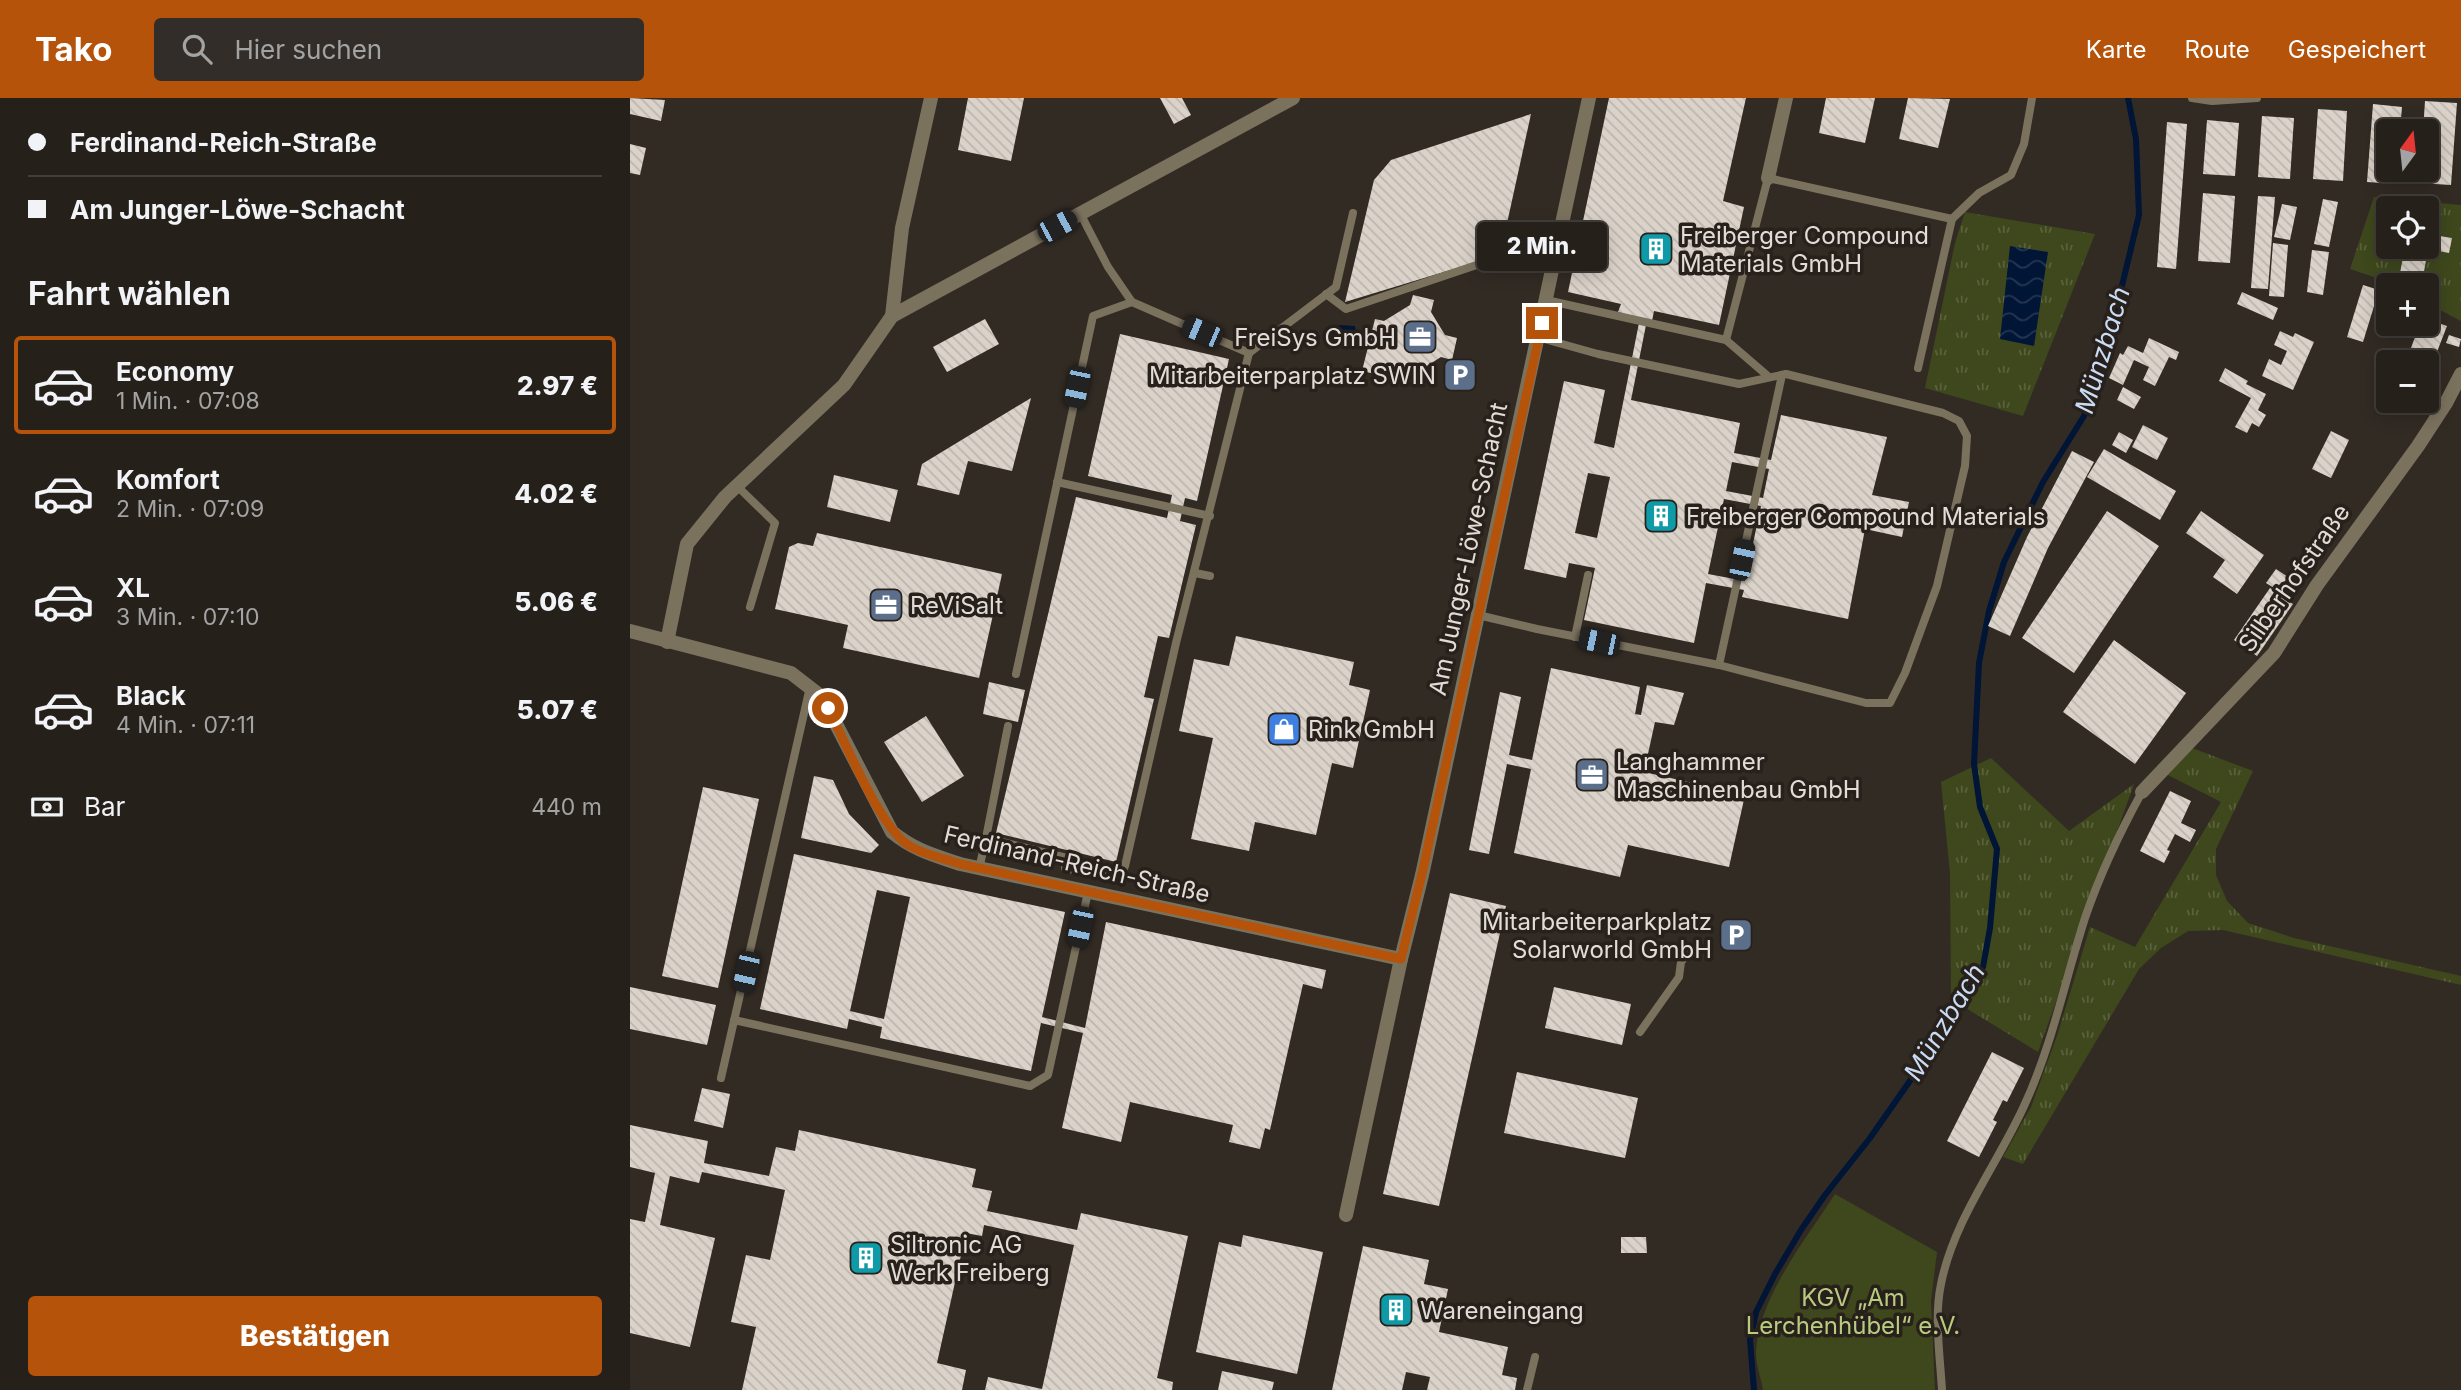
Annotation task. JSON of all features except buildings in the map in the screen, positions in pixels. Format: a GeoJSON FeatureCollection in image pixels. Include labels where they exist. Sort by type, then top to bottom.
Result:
{"type":"FeatureCollection","features":[{"type":"Feature","properties":{"kind":"street"},"geometry":{"type":"LineString","coordinates":[[892,316],[902,228],[931,98]]}},
{"type":"Feature","properties":{"kind":"street"},"geometry":{"type":"LineString","coordinates":[[667,642],[687,544],[737,486],[844,385],[892,316],[1293,98]]}},
{"type":"Feature","properties":{"kind":"street","name":"Am Junger-Löwe-Schacht"},"geometry":{"type":"LineString","coordinates":[[1346,1215],[1589,98]]}},
{"type":"Feature","properties":{"kind":"street"},"geometry":{"type":"LineString","coordinates":[[1768,178],[1786,98]]}},
{"type":"Feature","properties":{"kind":"street","name":"Silberhofstraße"},"geometry":{"type":"LineString","coordinates":[[2142,792],[2274,653],[2325,573],[2418,446],[2446,404],[2461,374]]}},
{"type":"Feature","properties":{"kind":"street","name":"Ferdinand-Reich-Straße"},"geometry":{"type":"LineString","coordinates":[[630,631],[791,673],[810,687],[822,697],[892,832],[909,846],[979,869],[1401,959]]}},
{"type":"Feature","properties":{"kind":"lane"},"geometry":{"type":"LineString","coordinates":[[1918,368],[1952,219],[1979,193],[2011,176],[2024,144],[2032,98]]}},
{"type":"Feature","properties":{"kind":"lane"},"geometry":{"type":"LineString","coordinates":[[2192,98],[2212,101],[2257,98]]}},
{"type":"Feature","properties":{"kind":"lane"},"geometry":{"type":"LineString","coordinates":[[1726,340],[1768,178],[1952,219]]}},
{"type":"Feature","properties":{"kind":"lane"},"geometry":{"type":"LineString","coordinates":[[1080,213],[1108,267],[1132,302],[1249,353]]}},
{"type":"Feature","properties":{"kind":"lane"},"geometry":{"type":"LineString","coordinates":[[986,838],[1067,858],[1065,868],[1119,879],[1125,866],[1176,643],[1249,353],[1336,287],[1353,213]]}},
{"type":"Feature","properties":{"kind":"lane"},"geometry":{"type":"LineString","coordinates":[[1326,294],[1346,309],[1530,247],[1556,252]]}},
{"type":"Feature","properties":{"kind":"lane"},"geometry":{"type":"LineString","coordinates":[[1546,300],[1726,340],[1769,377]]}},
{"type":"Feature","properties":{"kind":"lane"},"geometry":{"type":"LineString","coordinates":[[1016,674],[1093,316],[1132,302]]}},
{"type":"Feature","properties":{"kind":"lane"},"geometry":{"type":"LineString","coordinates":[[1478,615],[1719,665],[1866,703],[1890,703],[1905,673],[1937,586],[1965,467],[1967,436],[1959,421],[1943,413],[1826,383],[1782,375],[1739,384],[1598,354],[1538,337]]}},
{"type":"Feature","properties":{"kind":"lane"},"geometry":{"type":"LineString","coordinates":[[1719,665],[1782,375]]}},
{"type":"Feature","properties":{"kind":"lane"},"geometry":{"type":"LineString","coordinates":[[1057,482],[1210,516]]}},
{"type":"Feature","properties":{"kind":"lane"},"geometry":{"type":"LineString","coordinates":[[737,486],[775,523],[750,607]]}},
{"type":"Feature","properties":{"kind":"lane"},"geometry":{"type":"LineString","coordinates":[[1195,573],[1210,576]]}},
{"type":"Feature","properties":{"kind":"lane"},"geometry":{"type":"LineString","coordinates":[[1575,637],[1588,575]]}},
{"type":"Feature","properties":{"kind":"lane"},"geometry":{"type":"LineString","coordinates":[[721,1079],[810,687]]}},
{"type":"Feature","properties":{"kind":"lane"},"geometry":{"type":"LineString","coordinates":[[979,869],[1008,726]]}},
{"type":"Feature","properties":{"kind":"lane"},"geometry":{"type":"LineString","coordinates":[[1942,1390],[1939,1307],[1940,1286],[1947,1260],[1970,1208],[2025,1105],[2086,916],[2119,833],[2142,792]]}},
{"type":"Feature","properties":{"kind":"lane"},"geometry":{"type":"LineString","coordinates":[[734,1020],[1030,1086],[1048,1075],[1088,892]]}},
{"type":"Feature","properties":{"kind":"lane"},"geometry":{"type":"LineString","coordinates":[[1640,1032],[1679,977],[1681,962],[1688,953]]}},
{"type":"Feature","properties":{"kind":"lane"},"geometry":{"type":"LineString","coordinates":[[1527,1390],[1535,1357]]}},
{"type":"Feature","properties":{"kind":"green space"},"geometry":{"type":"Polygon","coordinates":[[[2374,197],[2376,259],[2439,259],[2439,203],[2461,205],[2461,321],[2439,309],[2439,273],[2376,273],[2376,278],[2350,269],[2374,197]]]}},
{"type":"Feature","properties":{"kind":"green space"},"geometry":{"type":"Polygon","coordinates":[[[1965,212],[2095,234],[2023,416],[1925,388],[1955,243],[1965,212]]]}},
{"type":"Feature","properties":{"kind":"green space"},"geometry":{"type":"Polygon","coordinates":[[[2192,748],[2253,771],[2216,849],[2216,875],[2227,901],[2248,923],[2294,938],[2461,976],[2461,985],[2223,930],[2188,931],[2161,948],[2139,969],[2023,1164],[2003,1157],[2031,1107],[2057,1036],[2090,927],[2135,947],[2221,802],[2166,774],[2192,748]]]}},
{"type":"Feature","properties":{"kind":"green space"},"geometry":{"type":"Polygon","coordinates":[[[1991,758],[2069,831],[2134,784],[2038,1052],[1951,999],[1950,873],[1941,782],[1991,758]]]}},
{"type":"Feature","properties":{"kind":"green space","name":"KGV „Am Lerchenhübel“ e.V."},"geometry":{"type":"Polygon","coordinates":[[[1835,1194],[1937,1252],[1931,1301],[1935,1390],[1763,1390],[1756,1353],[1765,1312],[1785,1270],[1835,1194]]]}},
{"type":"Feature","properties":{"kind":"water"},"geometry":{"type":"Polygon","coordinates":[[[2010,246],[2048,252],[2034,346],[2000,339],[2010,246]]]}},
{"type":"Feature","properties":{"kind":"water"},"geometry":{"type":"Polygon","coordinates":[[[1339,325],[1355,326],[1356,334],[1333,342],[1328,341],[1329,334],[1339,325]]]}},
{"type":"Feature","properties":{"kind":"waterway","name":"Münzbach"},"geometry":{"type":"LineString","coordinates":[[1754,1390],[1750,1340],[1756,1312],[1775,1274],[1825,1195],[1870,1138],[1933,1048],[1983,967],[1990,928],[1997,849],[1980,807],[1974,764],[1979,663],[1989,611],[2004,562],[2043,482],[2084,416],[2108,344],[2139,215],[2136,139],[2128,98]]}},
{"type":"Feature","properties":{"kind":"place","name":"Freiberger Compound Materials GmbH"},"geometry":{"type":"Point","coordinates":[1656,249]}},
{"type":"Feature","properties":{"kind":"place","name":"FreiSys GmbH"},"geometry":{"type":"Point","coordinates":[1420,337]}},
{"type":"Feature","properties":{"kind":"place","name":"Mitarbeiterparplatz SWIN"},"geometry":{"type":"Point","coordinates":[1460,375]}},
{"type":"Feature","properties":{"kind":"place","name":"Freiberger Compound Materials"},"geometry":{"type":"Point","coordinates":[1661,516]}},
{"type":"Feature","properties":{"kind":"place","name":"ReViSalt"},"geometry":{"type":"Point","coordinates":[886,605]}},
{"type":"Feature","properties":{"kind":"place","name":"Rink GmbH"},"geometry":{"type":"Point","coordinates":[1284,729]}},
{"type":"Feature","properties":{"kind":"place","name":"Langhammer Maschinenbau GmbH"},"geometry":{"type":"Point","coordinates":[1592,775]}},
{"type":"Feature","properties":{"kind":"place","name":"Mitarbeiterparkplatz Solarworld GmbH"},"geometry":{"type":"Point","coordinates":[1736,935]}},
{"type":"Feature","properties":{"kind":"place","name":"Siltronic AG Werk Freiberg"},"geometry":{"type":"Point","coordinates":[866,1258]}},
{"type":"Feature","properties":{"kind":"place","name":"Wareneingang"},"geometry":{"type":"Point","coordinates":[1396,1310]}},
{"type":"Feature","properties":{"kind":"route"},"geometry":{"type":"LineString","coordinates":[[828,708],[882,815],[892,832],[909,846],[960,864],[1401,959],[1422,874],[1542,323]]}}]}
